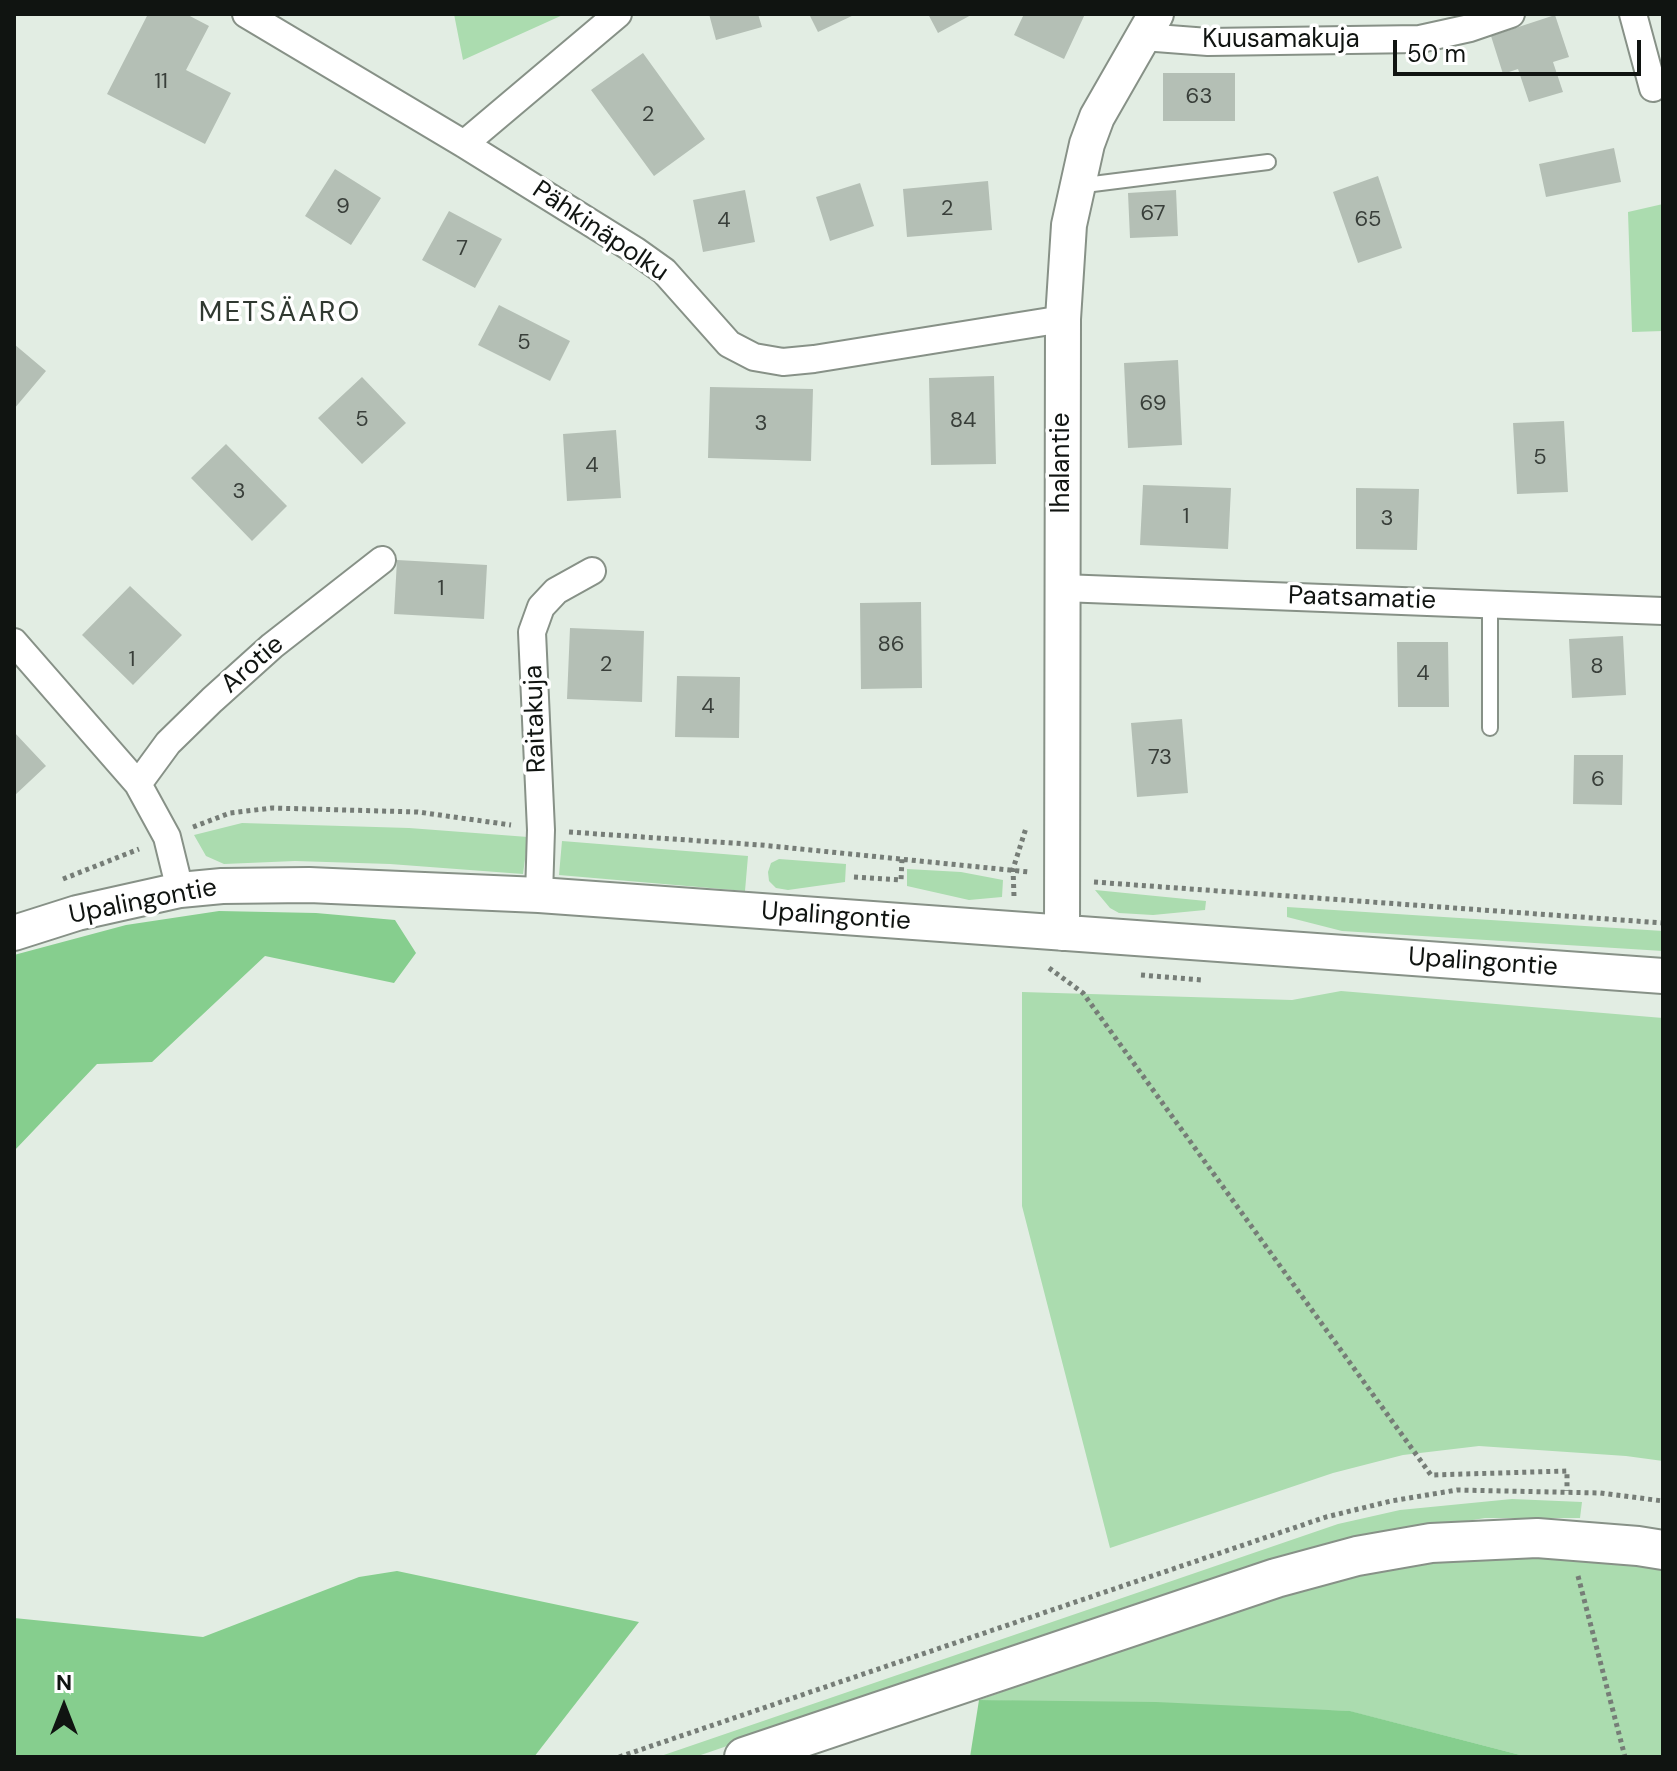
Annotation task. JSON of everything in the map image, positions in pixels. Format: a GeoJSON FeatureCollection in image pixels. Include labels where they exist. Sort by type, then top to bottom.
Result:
{"type":"FeatureCollection","features":[{"type":"Feature","properties":{"kind":"main road"},"geometry":{"type":"LineString","coordinates":[[744,1757],[1276,1578],[1357,1556],[1431,1543],[1537,1538],[1663,1550]]}},
{"type":"Feature","properties":{"kind":"street","name":"Pähkinäpolku"},"geometry":{"type":"LineString","coordinates":[[246,14],[464,144],[664,271],[729,344],[754,357],[783,362],[814,359],[1063,319]]}},
{"type":"Feature","properties":{"kind":"street"},"geometry":{"type":"LineString","coordinates":[[464,144],[618,14]]}},
{"type":"Feature","properties":{"kind":"street","name":"Kuusamakuja"},"geometry":{"type":"LineString","coordinates":[[1150,26],[1208,42],[1420,39],[1470,28],[1511,14]]}},
{"type":"Feature","properties":{"kind":"street"},"geometry":{"type":"LineString","coordinates":[[1633,14],[1653,88]]}},
{"type":"Feature","properties":{"kind":"street","name":"Ihalantie"},"geometry":{"type":"LineString","coordinates":[[1062,933],[1063,319],[1069,225],[1076,186],[1097,117],[1150,26]]}},
{"type":"Feature","properties":{"kind":"street","name":"Arotie"},"geometry":{"type":"LineString","coordinates":[[138,784],[168,743],[212,700],[272,646],[382,560]]}},
{"type":"Feature","properties":{"kind":"street","name":"Raitakuja"},"geometry":{"type":"LineString","coordinates":[[539,895],[541,830],[532,632],[541,607],[556,591],[592,571]]}},
{"type":"Feature","properties":{"kind":"street","name":"Paatsamatie"},"geometry":{"type":"LineString","coordinates":[[1062,588],[1663,611]]}},
{"type":"Feature","properties":{"kind":"street"},"geometry":{"type":"LineString","coordinates":[[14,642],[138,784],[167,837],[180,890]]}},
{"type":"Feature","properties":{"kind":"street","name":"Upalingontie"},"geometry":{"type":"LineString","coordinates":[[14,933],[77,913],[180,890],[309,885],[539,895],[1663,976]]}},
{"type":"Feature","properties":{"kind":"lane"},"geometry":{"type":"LineString","coordinates":[[1076,186],[1268,162]]}},
{"type":"Feature","properties":{"kind":"lane"},"geometry":{"type":"LineString","coordinates":[[1490,604],[1490,728]]}},
{"type":"Feature","properties":{"kind":"path"},"geometry":{"type":"LineString","coordinates":[[59,881],[230,813],[272,808],[418,812],[541,830],[761,845],[1013,869],[1100,883],[1663,923]]}},
{"type":"Feature","properties":{"kind":"path"},"geometry":{"type":"LineString","coordinates":[[854,877],[901,880],[902,859]]}},
{"type":"Feature","properties":{"kind":"path"},"geometry":{"type":"LineString","coordinates":[[1049,968],[1083,993],[1431,1475],[1567,1471],[1567,1491]]}},
{"type":"Feature","properties":{"kind":"path"},"geometry":{"type":"LineString","coordinates":[[1578,1575],[1625,1757]]}},
{"type":"Feature","properties":{"kind":"green space"},"geometry":{"type":"Polygon","coordinates":[[[454,14],[565,14],[463,60],[454,14]]]}},
{"type":"Feature","properties":{"kind":"green space"},"geometry":{"type":"Polygon","coordinates":[[[1663,204],[1663,331],[1632,332],[1628,212],[1663,204]]]}},
{"type":"Feature","properties":{"kind":"green space"},"geometry":{"type":"Polygon","coordinates":[[[242,823],[409,828],[528,837],[523,874],[390,864],[295,861],[224,864],[206,856],[194,835],[242,823]]]}},
{"type":"Feature","properties":{"kind":"green space"},"geometry":{"type":"Polygon","coordinates":[[[562,841],[748,856],[745,891],[559,875],[562,841]]]}},
{"type":"Feature","properties":{"kind":"green space"},"geometry":{"type":"Polygon","coordinates":[[[779,859],[846,864],[845,882],[788,890],[776,888],[769,881],[768,872],[771,863],[779,859]]]}},
{"type":"Feature","properties":{"kind":"green space"},"geometry":{"type":"Polygon","coordinates":[[[907,869],[961,872],[1003,880],[1002,897],[969,900],[907,886],[907,869]]]}},
{"type":"Feature","properties":{"kind":"green space"},"geometry":{"type":"Polygon","coordinates":[[[1095,890],[1206,901],[1205,910],[1153,915],[1119,913],[1110,908],[1095,890]]]}},
{"type":"Feature","properties":{"kind":"green space"},"geometry":{"type":"Polygon","coordinates":[[[1287,907],[1663,931],[1663,951],[1342,931],[1287,917],[1287,907]]]}},
{"type":"Feature","properties":{"kind":"green space"},"geometry":{"type":"Polygon","coordinates":[[[219,911],[316,913],[395,920],[416,953],[394,983],[265,956],[152,1062],[97,1064],[14,1151],[14,955],[126,925],[219,911]]]}},
{"type":"Feature","properties":{"kind":"green space"},"geometry":{"type":"Polygon","coordinates":[[[1341,991],[1663,1018],[1663,1461],[1479,1446],[1403,1455],[1333,1473],[1110,1548],[1022,1206],[1022,992],[1292,1000],[1341,991]]]}},
{"type":"Feature","properties":{"kind":"green space"},"geometry":{"type":"Polygon","coordinates":[[[1512,1499],[1582,1502],[1580,1518],[1485,1518],[1399,1532],[1045,1637],[695,1757],[658,1757],[1338,1524],[1400,1510],[1512,1499]]]}},
{"type":"Feature","properties":{"kind":"green space"},"geometry":{"type":"Polygon","coordinates":[[[1521,1558],[1598,1560],[1663,1569],[1663,1757],[1528,1757],[1349,1711],[979,1700],[1334,1578],[1431,1563],[1521,1558]]]}},
{"type":"Feature","properties":{"kind":"green space"},"geometry":{"type":"Polygon","coordinates":[[[397,1571],[639,1622],[534,1757],[14,1757],[14,1618],[203,1637],[359,1577],[397,1571]]]}},
{"type":"Feature","properties":{"kind":"green space"},"geometry":{"type":"Polygon","coordinates":[[[979,1700],[1156,1702],[1350,1711],[1528,1757],[970,1757],[979,1700]]]}},
{"type":"Feature","properties":{"kind":"building"},"geometry":{"type":"Polygon","coordinates":[[[148,14],[186,14],[209,26],[186,70],[231,93],[205,144],[107,94],[148,14]]]}},
{"type":"Feature","properties":{"kind":"building"},"geometry":{"type":"Polygon","coordinates":[[[709,14],[758,14],[762,27],[716,40],[709,14]]]}},
{"type":"Feature","properties":{"kind":"building"},"geometry":{"type":"Polygon","coordinates":[[[809,14],[856,14],[818,32],[809,14]]]}},
{"type":"Feature","properties":{"kind":"building"},"geometry":{"type":"Polygon","coordinates":[[[928,14],[973,14],[938,33],[928,14]]]}},
{"type":"Feature","properties":{"kind":"building"},"geometry":{"type":"Polygon","coordinates":[[[1024,14],[1085,14],[1064,59],[1014,35],[1024,14]]]}},
{"type":"Feature","properties":{"kind":"building"},"geometry":{"type":"Polygon","coordinates":[[[1555,15],[1569,57],[1553,62],[1563,92],[1529,102],[1518,69],[1503,74],[1491,36],[1555,15]]]}},
{"type":"Feature","properties":{"kind":"building"},"geometry":{"type":"Polygon","coordinates":[[[643,53],[705,139],[654,176],[591,90],[643,53]]]}},
{"type":"Feature","properties":{"kind":"building"},"geometry":{"type":"Polygon","coordinates":[[[1163,73],[1235,73],[1235,121],[1163,121],[1163,73]]]}},
{"type":"Feature","properties":{"kind":"building"},"geometry":{"type":"Polygon","coordinates":[[[1614,148],[1621,182],[1546,197],[1539,164],[1614,148]]]}},
{"type":"Feature","properties":{"kind":"building"},"geometry":{"type":"Polygon","coordinates":[[[335,169],[381,198],[351,245],[305,216],[335,169]]]}},
{"type":"Feature","properties":{"kind":"building"},"geometry":{"type":"Polygon","coordinates":[[[1378,176],[1402,248],[1358,263],[1333,192],[1378,176]]]}},
{"type":"Feature","properties":{"kind":"building"},"geometry":{"type":"Polygon","coordinates":[[[988,181],[992,230],[907,237],[903,189],[988,181]]]}},
{"type":"Feature","properties":{"kind":"building"},"geometry":{"type":"Polygon","coordinates":[[[860,183],[874,226],[830,241],[816,197],[860,183]]]}},
{"type":"Feature","properties":{"kind":"building"},"geometry":{"type":"Polygon","coordinates":[[[745,190],[755,242],[703,252],[693,200],[745,190]]]}},
{"type":"Feature","properties":{"kind":"building"},"geometry":{"type":"Polygon","coordinates":[[[1176,190],[1178,236],[1130,238],[1128,193],[1176,190]]]}},
{"type":"Feature","properties":{"kind":"building"},"geometry":{"type":"Polygon","coordinates":[[[449,211],[502,239],[475,288],[422,260],[449,211]]]}},
{"type":"Feature","properties":{"kind":"building"},"geometry":{"type":"Polygon","coordinates":[[[499,305],[570,341],[550,381],[478,345],[499,305]]]}},
{"type":"Feature","properties":{"kind":"building"},"geometry":{"type":"Polygon","coordinates":[[[14,344],[46,371],[14,409],[14,344]]]}},
{"type":"Feature","properties":{"kind":"building"},"geometry":{"type":"Polygon","coordinates":[[[1178,360],[1182,445],[1128,448],[1124,363],[1178,360]]]}},
{"type":"Feature","properties":{"kind":"building"},"geometry":{"type":"Polygon","coordinates":[[[994,376],[996,464],[931,465],[929,378],[994,376]]]}},
{"type":"Feature","properties":{"kind":"building"},"geometry":{"type":"Polygon","coordinates":[[[362,377],[406,423],[362,464],[318,418],[362,377]]]}},
{"type":"Feature","properties":{"kind":"building"},"geometry":{"type":"Polygon","coordinates":[[[710,387],[813,389],[811,461],[708,458],[710,387]]]}},
{"type":"Feature","properties":{"kind":"building"},"geometry":{"type":"Polygon","coordinates":[[[1564,421],[1568,492],[1517,494],[1513,423],[1564,421]]]}},
{"type":"Feature","properties":{"kind":"building"},"geometry":{"type":"Polygon","coordinates":[[[616,430],[621,498],[567,501],[563,434],[616,430]]]}},
{"type":"Feature","properties":{"kind":"building"},"geometry":{"type":"Polygon","coordinates":[[[226,444],[287,506],[252,541],[191,478],[226,444]]]}},
{"type":"Feature","properties":{"kind":"building"},"geometry":{"type":"Polygon","coordinates":[[[1143,485],[1231,488],[1228,549],[1140,545],[1143,485]]]}},
{"type":"Feature","properties":{"kind":"building"},"geometry":{"type":"Polygon","coordinates":[[[1356,488],[1419,489],[1417,550],[1356,549],[1356,488]]]}},
{"type":"Feature","properties":{"kind":"building"},"geometry":{"type":"Polygon","coordinates":[[[397,560],[487,565],[484,619],[394,614],[397,560]]]}},
{"type":"Feature","properties":{"kind":"building"},"geometry":{"type":"Polygon","coordinates":[[[130,586],[182,635],[133,685],[82,635],[130,586]]]}},
{"type":"Feature","properties":{"kind":"building"},"geometry":{"type":"Polygon","coordinates":[[[921,602],[922,688],[861,689],[860,603],[921,602]]]}},
{"type":"Feature","properties":{"kind":"building"},"geometry":{"type":"Polygon","coordinates":[[[570,628],[644,631],[642,702],[567,699],[570,628]]]}},
{"type":"Feature","properties":{"kind":"building"},"geometry":{"type":"Polygon","coordinates":[[[1623,636],[1626,695],[1572,698],[1569,639],[1623,636]]]}},
{"type":"Feature","properties":{"kind":"building"},"geometry":{"type":"Polygon","coordinates":[[[1397,642],[1448,642],[1449,707],[1398,707],[1397,642]]]}},
{"type":"Feature","properties":{"kind":"building"},"geometry":{"type":"Polygon","coordinates":[[[677,676],[740,677],[739,738],[675,737],[677,676]]]}},
{"type":"Feature","properties":{"kind":"building"},"geometry":{"type":"Polygon","coordinates":[[[1182,719],[1188,793],[1137,797],[1131,723],[1182,719]]]}},
{"type":"Feature","properties":{"kind":"building"},"geometry":{"type":"Polygon","coordinates":[[[14,732],[46,766],[14,796],[14,732]]]}},
{"type":"Feature","properties":{"kind":"building"},"geometry":{"type":"Polygon","coordinates":[[[1574,755],[1623,755],[1622,805],[1573,804],[1574,755]]]}},
{"type":"Feature","properties":{"kind":"district","name":"METSÄARO"},"geometry":{"type":"Point","coordinates":[280,314]}}]}
